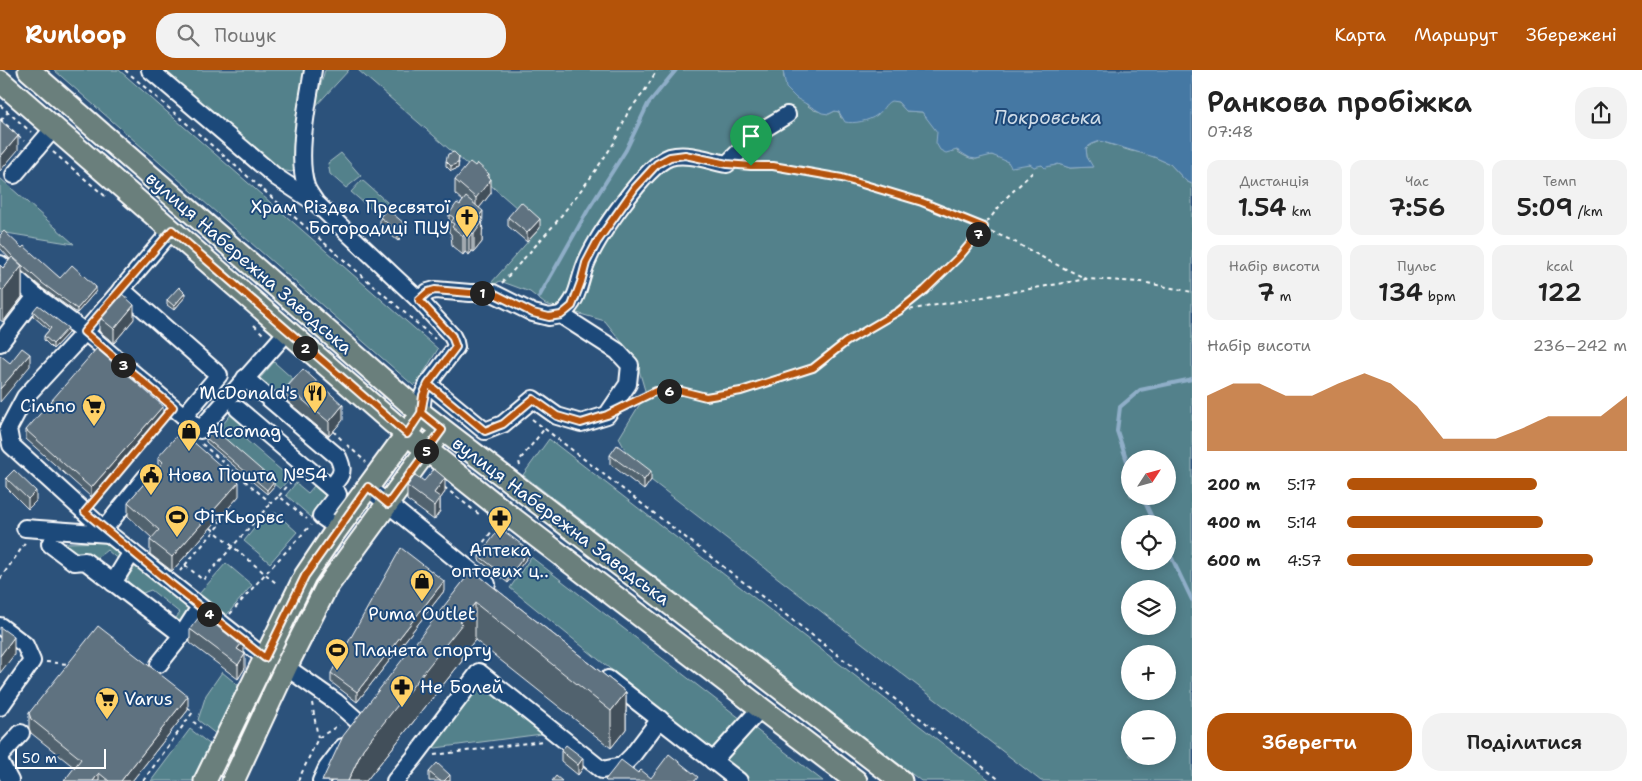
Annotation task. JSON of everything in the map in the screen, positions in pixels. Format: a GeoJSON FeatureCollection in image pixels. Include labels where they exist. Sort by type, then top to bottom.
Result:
{"type":"FeatureCollection","features":[{"type":"Feature","properties":{"kind":"main road","name":"вулиця Набережна Заводська"},"geometry":{"type":"LineString","coordinates":[[29,70],[421,413],[901,781]]}},
{"type":"Feature","properties":{"kind":"main road","name":"вулиця Набережна Заводська"},"geometry":{"type":"LineString","coordinates":[[0,80],[43,140],[172,230],[426,451],[856,781]]}},
{"type":"Feature","properties":{"kind":"main road"},"geometry":{"type":"LineString","coordinates":[[421,413],[305,576],[209,775],[233,781],[286,667],[326,588],[442,430]]}},
{"type":"Feature","properties":{"kind":"street"},"geometry":{"type":"LineString","coordinates":[[150,70],[276,177],[316,203],[419,300],[452,336],[456,347],[428,384],[423,395],[421,413]]}},
{"type":"Feature","properties":{"kind":"street"},"geometry":{"type":"LineString","coordinates":[[314,70],[302,160],[307,187],[316,203]]}},
{"type":"Feature","properties":{"kind":"street"},"geometry":{"type":"LineString","coordinates":[[419,300],[428,292],[435,290],[493,293],[533,313],[549,317],[561,315],[572,306],[586,263],[597,242],[635,188],[657,164],[670,157],[685,155],[727,164],[759,132],[787,116]]}},
{"type":"Feature","properties":{"kind":"street"},"geometry":{"type":"LineString","coordinates":[[14,175],[43,140]]}},
{"type":"Feature","properties":{"kind":"street"},"geometry":{"type":"LineString","coordinates":[[172,230],[84,332],[25,396],[8,428],[10,445],[107,532],[265,658]]}},
{"type":"Feature","properties":{"kind":"street"},"geometry":{"type":"LineString","coordinates":[[0,264],[36,296],[84,332],[200,430],[287,332]]}},
{"type":"Feature","properties":{"kind":"street"},"geometry":{"type":"LineString","coordinates":[[122,289],[220,375],[178,412]]}},
{"type":"Feature","properties":{"kind":"street"},"geometry":{"type":"LineString","coordinates":[[2,337],[36,296]]}},
{"type":"Feature","properties":{"kind":"street"},"geometry":{"type":"LineString","coordinates":[[428,384],[485,431],[503,424],[533,399],[557,416],[581,423],[607,415],[628,384],[630,365],[617,351],[561,315]]}},
{"type":"Feature","properties":{"kind":"street"},"geometry":{"type":"LineString","coordinates":[[245,378],[338,457],[342,467],[341,475],[337,480]]}},
{"type":"Feature","properties":{"kind":"street"},"geometry":{"type":"LineString","coordinates":[[238,409],[338,494],[321,516],[338,528]]}},
{"type":"Feature","properties":{"kind":"street"},"geometry":{"type":"LineString","coordinates":[[290,454],[308,432]]}},
{"type":"Feature","properties":{"kind":"street"},"geometry":{"type":"LineString","coordinates":[[107,532],[146,478]]}},
{"type":"Feature","properties":{"kind":"street"},"geometry":{"type":"LineString","coordinates":[[368,487],[500,594]]}},
{"type":"Feature","properties":{"kind":"street"},"geometry":{"type":"LineString","coordinates":[[25,528],[107,532]]}},
{"type":"Feature","properties":{"kind":"street"},"geometry":{"type":"LineString","coordinates":[[50,544],[74,562],[85,561],[182,636]]}},
{"type":"Feature","properties":{"kind":"street"},"geometry":{"type":"LineString","coordinates":[[113,582],[132,552]]}},
{"type":"Feature","properties":{"kind":"street"},"geometry":{"type":"LineString","coordinates":[[465,592],[471,572]]}},
{"type":"Feature","properties":{"kind":"street"},"geometry":{"type":"LineString","coordinates":[[159,664],[182,636],[200,607]]}},
{"type":"Feature","properties":{"kind":"street"},"geometry":{"type":"LineString","coordinates":[[0,626],[26,645],[32,661],[0,707]]}},
{"type":"Feature","properties":{"kind":"street"},"geometry":{"type":"LineString","coordinates":[[286,667],[357,720]]}},
{"type":"Feature","properties":{"kind":"street"},"geometry":{"type":"LineString","coordinates":[[395,781],[479,672],[602,770],[622,766],[660,720]]}},
{"type":"Feature","properties":{"kind":"street"},"geometry":{"type":"LineString","coordinates":[[599,672],[739,781]]}},
{"type":"Feature","properties":{"kind":"street"},"geometry":{"type":"LineString","coordinates":[[321,781],[357,720],[373,707]]}},
{"type":"Feature","properties":{"kind":"street"},"geometry":{"type":"LineString","coordinates":[[714,761],[761,708]]}},
{"type":"Feature","properties":{"kind":"street"},"geometry":{"type":"LineString","coordinates":[[0,756],[21,733]]}},
{"type":"Feature","properties":{"kind":"street"},"geometry":{"type":"LineString","coordinates":[[0,762],[10,781]]}},
{"type":"Feature","properties":{"kind":"path"},"geometry":{"type":"LineString","coordinates":[[125,70],[451,354]]}},
{"type":"Feature","properties":{"kind":"path"},"geometry":{"type":"LineString","coordinates":[[493,293],[542,236],[554,225],[591,177],[614,143],[628,112],[644,92],[657,70]]}},
{"type":"Feature","properties":{"kind":"path"},"geometry":{"type":"LineString","coordinates":[[0,105],[43,140],[111,201]]}},
{"type":"Feature","properties":{"kind":"path"},"geometry":{"type":"LineString","coordinates":[[8,112],[0,120],[43,140]]}},
{"type":"Feature","properties":{"kind":"path"},"geometry":{"type":"LineString","coordinates":[[727,164],[773,166],[842,178],[922,202],[984,227],[1087,279]]}},
{"type":"Feature","properties":{"kind":"path"},"geometry":{"type":"LineString","coordinates":[[631,403],[656,391],[682,391],[706,397],[741,391],[813,368],[846,342],[899,311],[925,290],[960,256],[1008,197],[1034,172]]}},
{"type":"Feature","properties":{"kind":"path"},"geometry":{"type":"LineString","coordinates":[[899,311],[1087,279],[1142,282],[1192,292]]}},
{"type":"Feature","properties":{"kind":"path"},"geometry":{"type":"LineString","coordinates":[[520,410],[1001,781]]}},
{"type":"Feature","properties":{"kind":"path"},"geometry":{"type":"LineString","coordinates":[[85,512],[178,412]]}},
{"type":"Feature","properties":{"kind":"path"},"geometry":{"type":"LineString","coordinates":[[518,471],[520,468],[519,461],[545,428]]}},
{"type":"Feature","properties":{"kind":"path"},"geometry":{"type":"LineString","coordinates":[[200,430],[196,439],[271,503]]}},
{"type":"Feature","properties":{"kind":"path"},"geometry":{"type":"LineString","coordinates":[[333,431],[370,465]]}},
{"type":"Feature","properties":{"kind":"path"},"geometry":{"type":"LineString","coordinates":[[440,484],[482,516],[484,514]]}},
{"type":"Feature","properties":{"kind":"path"},"geometry":{"type":"LineString","coordinates":[[185,565],[204,580],[279,496],[313,524],[221,624]]}},
{"type":"Feature","properties":{"kind":"path"},"geometry":{"type":"LineString","coordinates":[[170,583],[220,524],[219,521]]}},
{"type":"Feature","properties":{"kind":"path"},"geometry":{"type":"LineString","coordinates":[[471,572],[495,527]]}},
{"type":"Feature","properties":{"kind":"path"},"geometry":{"type":"LineString","coordinates":[[211,528],[276,583]]}},
{"type":"Feature","properties":{"kind":"path"},"geometry":{"type":"LineString","coordinates":[[32,661],[74,664]]}},
{"type":"Feature","properties":{"kind":"path"},"geometry":{"type":"LineString","coordinates":[[298,781],[318,738],[308,682]]}},
{"type":"Feature","properties":{"kind":"path"},"geometry":{"type":"LineString","coordinates":[[143,781],[193,712],[187,706]]}},
{"type":"Feature","properties":{"kind":"path"},"geometry":{"type":"LineString","coordinates":[[318,738],[357,720]]}},
{"type":"Feature","properties":{"kind":"path"},"geometry":{"type":"LineString","coordinates":[[414,758],[561,738]]}},
{"type":"Feature","properties":{"kind":"green space"},"geometry":{"type":"Polygon","coordinates":[[[54,70],[119,70],[438,349],[414,386],[54,70]]]}},
{"type":"Feature","properties":{"kind":"green space"},"geometry":{"type":"Polygon","coordinates":[[[156,70],[306,70],[298,165],[292,172],[280,170],[156,70]]]}},
{"type":"Feature","properties":{"kind":"green space"},"geometry":{"type":"Polygon","coordinates":[[[325,70],[349,70],[314,108],[325,70]]]}},
{"type":"Feature","properties":{"kind":"green space"},"geometry":{"type":"Polygon","coordinates":[[[358,70],[783,70],[784,78],[808,106],[814,110],[829,114],[835,111],[839,112],[841,118],[878,114],[886,103],[891,100],[898,102],[906,111],[922,112],[952,147],[968,157],[976,159],[987,155],[994,156],[1015,167],[1019,164],[1030,164],[1035,167],[1037,165],[1050,166],[1058,164],[1070,168],[1092,167],[1087,157],[1086,148],[1100,141],[1131,151],[1145,153],[1170,164],[1186,181],[1192,184],[1192,781],[1041,781],[634,467],[619,438],[646,394],[636,360],[605,321],[545,304],[530,292],[500,281],[483,292],[540,228],[358,70]]]}},
{"type":"Feature","properties":{"kind":"green space"},"geometry":{"type":"Polygon","coordinates":[[[341,153],[361,176],[346,188],[330,174],[328,163],[341,153]]]}},
{"type":"Feature","properties":{"kind":"green space"},"geometry":{"type":"Polygon","coordinates":[[[0,178],[74,244],[0,232],[0,178]]]}},
{"type":"Feature","properties":{"kind":"green space"},"geometry":{"type":"Polygon","coordinates":[[[362,180],[388,203],[378,215],[351,192],[362,180]]]}},
{"type":"Feature","properties":{"kind":"green space"},"geometry":{"type":"Polygon","coordinates":[[[274,362],[293,379],[277,399],[257,382],[274,362]]]}},
{"type":"Feature","properties":{"kind":"green space"},"geometry":{"type":"Polygon","coordinates":[[[232,413],[253,431],[246,440],[290,478],[280,489],[215,434],[232,413]]]}},
{"type":"Feature","properties":{"kind":"green space"},"geometry":{"type":"Polygon","coordinates":[[[549,439],[991,781],[921,781],[523,475],[549,439]]]}},
{"type":"Feature","properties":{"kind":"green space"},"geometry":{"type":"Polygon","coordinates":[[[296,483],[308,493],[314,486],[328,498],[311,517],[286,495],[296,483]]]}},
{"type":"Feature","properties":{"kind":"green space"},"geometry":{"type":"Polygon","coordinates":[[[276,513],[297,532],[270,563],[244,541],[266,514],[276,513]]]}},
{"type":"Feature","properties":{"kind":"green space"},"geometry":{"type":"Polygon","coordinates":[[[114,542],[126,552],[121,562],[107,550],[94,558],[84,558],[75,553],[65,543],[114,542]]]}},
{"type":"Feature","properties":{"kind":"green space"},"geometry":{"type":"Polygon","coordinates":[[[531,557],[741,719],[715,748],[708,748],[510,588],[531,557]]]}},
{"type":"Feature","properties":{"kind":"green space"},"geometry":{"type":"Polygon","coordinates":[[[226,563],[252,585],[225,617],[199,594],[226,563]]]}},
{"type":"Feature","properties":{"kind":"green space"},"geometry":{"type":"Polygon","coordinates":[[[139,565],[191,609],[186,620],[179,622],[175,619],[180,613],[151,590],[143,593],[128,583],[128,577],[135,567],[139,565]]]}},
{"type":"Feature","properties":{"kind":"green space"},"geometry":{"type":"Polygon","coordinates":[[[222,672],[239,686],[217,735],[198,720],[206,695],[222,672]]]}},
{"type":"Feature","properties":{"kind":"green space"},"geometry":{"type":"Polygon","coordinates":[[[477,682],[542,734],[428,749],[477,682]]]}},
{"type":"Feature","properties":{"kind":"green space"},"geometry":{"type":"Polygon","coordinates":[[[752,728],[823,781],[750,781],[727,763],[726,760],[752,728]]]}},
{"type":"Feature","properties":{"kind":"green space"},"geometry":{"type":"Polygon","coordinates":[[[190,729],[212,746],[194,781],[151,781],[190,729]]]}},
{"type":"Feature","properties":{"kind":"water","name":"Покровська"},"geometry":{"type":"Polygon","coordinates":[[[783,70],[1192,70],[1192,184],[1186,181],[1170,164],[1154,157],[1100,141],[1086,148],[1087,157],[1093,167],[1070,168],[1058,164],[1045,168],[1042,165],[1034,167],[1030,164],[1011,167],[1008,162],[992,155],[976,159],[970,158],[957,150],[946,153],[940,150],[936,143],[937,132],[922,112],[906,111],[898,102],[891,101],[870,119],[845,122],[839,112],[822,113],[796,98],[786,88],[783,70]]]}},
{"type":"Feature","properties":{"kind":"building"},"geometry":{"type":"Polygon","coordinates":[[[0,120],[18,136],[0,157],[0,120]]]}},
{"type":"Feature","properties":{"kind":"building"},"geometry":{"type":"Polygon","coordinates":[[[454,152],[459,157],[458,163],[451,166],[446,161],[448,154],[454,152]]]}},
{"type":"Feature","properties":{"kind":"building"},"geometry":{"type":"Polygon","coordinates":[[[470,162],[475,166],[477,163],[489,174],[487,176],[491,179],[476,198],[455,180],[470,162]]]}},
{"type":"Feature","properties":{"kind":"building"},"geometry":{"type":"Polygon","coordinates":[[[466,197],[483,211],[479,216],[482,218],[480,221],[482,223],[474,234],[472,232],[469,237],[465,234],[463,236],[452,227],[454,224],[451,222],[454,218],[449,214],[457,203],[460,205],[466,197]]]}},
{"type":"Feature","properties":{"kind":"building"},"geometry":{"type":"Polygon","coordinates":[[[521,202],[540,219],[527,233],[508,217],[521,202]]]}},
{"type":"Feature","properties":{"kind":"building"},"geometry":{"type":"Polygon","coordinates":[[[387,209],[405,224],[398,232],[380,217],[387,209]]]}},
{"type":"Feature","properties":{"kind":"building"},"geometry":{"type":"Polygon","coordinates":[[[4,231],[60,278],[72,265],[96,287],[77,309],[42,283],[14,258],[0,243],[0,235],[4,231]]]}},
{"type":"Feature","properties":{"kind":"building"},"geometry":{"type":"Polygon","coordinates":[[[12,257],[22,266],[3,291],[0,288],[0,265],[3,268],[12,257]]]}},
{"type":"Feature","properties":{"kind":"building"},"geometry":{"type":"Polygon","coordinates":[[[179,287],[185,293],[174,306],[167,300],[179,287]]]}},
{"type":"Feature","properties":{"kind":"building"},"geometry":{"type":"Polygon","coordinates":[[[120,292],[134,305],[114,329],[99,317],[120,292]]]}},
{"type":"Feature","properties":{"kind":"building"},"geometry":{"type":"Polygon","coordinates":[[[38,305],[68,328],[53,344],[44,336],[51,328],[33,311],[38,305]]]}},
{"type":"Feature","properties":{"kind":"building"},"geometry":{"type":"Polygon","coordinates":[[[22,348],[30,354],[0,389],[0,355],[10,363],[22,348]]]}},
{"type":"Feature","properties":{"kind":"building","name":"Сільпо"},"geometry":{"type":"Polygon","coordinates":[[[97,348],[163,406],[91,488],[26,430],[97,348]]]}},
{"type":"Feature","properties":{"kind":"building"},"geometry":{"type":"Polygon","coordinates":[[[303,369],[343,405],[329,422],[287,387],[303,369]]]}},
{"type":"Feature","properties":{"kind":"building"},"geometry":{"type":"Polygon","coordinates":[[[214,429],[274,481],[267,490],[206,438],[214,429]]]}},
{"type":"Feature","properties":{"kind":"building"},"geometry":{"type":"Polygon","coordinates":[[[181,431],[239,482],[172,557],[150,540],[159,530],[128,502],[163,462],[158,457],[181,431]]]}},
{"type":"Feature","properties":{"kind":"building"},"geometry":{"type":"Polygon","coordinates":[[[617,445],[651,471],[644,480],[610,455],[617,445]]]}},
{"type":"Feature","properties":{"kind":"building"},"geometry":{"type":"Polygon","coordinates":[[[434,469],[445,478],[434,493],[440,497],[434,506],[407,486],[415,475],[424,481],[434,469]]]}},
{"type":"Feature","properties":{"kind":"building"},"geometry":{"type":"Polygon","coordinates":[[[14,470],[36,491],[28,499],[6,478],[14,470]]]}},
{"type":"Feature","properties":{"kind":"building"},"geometry":{"type":"Polygon","coordinates":[[[500,528],[529,550],[508,578],[479,556],[500,528]]]}},
{"type":"Feature","properties":{"kind":"building"},"geometry":{"type":"Polygon","coordinates":[[[401,548],[444,581],[357,692],[331,673],[401,548]]]}},
{"type":"Feature","properties":{"kind":"building"},"geometry":{"type":"Polygon","coordinates":[[[472,570],[626,692],[611,711],[475,603],[460,622],[462,624],[363,749],[348,781],[322,781],[343,736],[472,570]]]}},
{"type":"Feature","properties":{"kind":"building"},"geometry":{"type":"Polygon","coordinates":[[[205,609],[244,640],[237,649],[245,654],[238,665],[190,629],[205,609]]]}},
{"type":"Feature","properties":{"kind":"building","name":"Varus"},"geometry":{"type":"Polygon","coordinates":[[[98,626],[188,696],[121,781],[109,781],[99,773],[93,781],[64,781],[81,759],[31,719],[29,713],[98,626]]]}},
{"type":"Feature","properties":{"kind":"building"},"geometry":{"type":"Polygon","coordinates":[[[0,627],[14,637],[0,656],[0,627]]]}},
{"type":"Feature","properties":{"kind":"building"},"geometry":{"type":"Polygon","coordinates":[[[566,745],[583,758],[578,765],[561,751],[566,745]]]}},
{"type":"Feature","properties":{"kind":"building"},"geometry":{"type":"Polygon","coordinates":[[[669,754],[698,777],[695,781],[605,780],[621,760],[638,773],[641,770],[651,778],[669,754]]]}},
{"type":"Feature","properties":{"kind":"building"},"geometry":{"type":"Polygon","coordinates":[[[437,763],[450,775],[444,781],[440,781],[429,772],[437,763]]]}},
{"type":"Feature","properties":{"kind":"building"},"geometry":{"type":"Polygon","coordinates":[[[556,776],[562,781],[552,781],[556,776]]]}},
{"type":"Feature","properties":{"kind":"waterway"},"geometry":{"type":"LineString","coordinates":[[539,297],[588,210],[626,150],[648,104],[676,70]]}},
{"type":"Feature","properties":{"kind":"waterway"},"geometry":{"type":"LineString","coordinates":[[1123,450],[1117,431],[1120,407],[1140,390],[1192,379]]}},
{"type":"Feature","properties":{"kind":"waterway"},"geometry":{"type":"LineString","coordinates":[[1146,505],[1151,515]]}},
{"type":"Feature","properties":{"kind":"waterway"},"geometry":{"type":"LineString","coordinates":[[1176,567],[1192,600]]}},
{"type":"Feature","properties":{"kind":"place","name":"Храм Різдва Пресвятої Богородиці ПЦУ"},"geometry":{"type":"Point","coordinates":[467,238]}},
{"type":"Feature","properties":{"kind":"place","name":"McDonald's"},"geometry":{"type":"Point","coordinates":[315,414]}},
{"type":"Feature","properties":{"kind":"place","name":"Сільпо"},"geometry":{"type":"Point","coordinates":[94,427]}},
{"type":"Feature","properties":{"kind":"place","name":"Alcomag"},"geometry":{"type":"Point","coordinates":[189,452]}},
{"type":"Feature","properties":{"kind":"place","name":"Нова Пошта №54"},"geometry":{"type":"Point","coordinates":[151,496]}},
{"type":"Feature","properties":{"kind":"place","name":"ФiтКьорвс"},"geometry":{"type":"Point","coordinates":[177,538]}},
{"type":"Feature","properties":{"kind":"place","name":"Аптека оптових ц‥"},"geometry":{"type":"Point","coordinates":[500,539]}},
{"type":"Feature","properties":{"kind":"place","name":"Puma Outlet"},"geometry":{"type":"Point","coordinates":[422,602]}},
{"type":"Feature","properties":{"kind":"place","name":"Планета спорту"},"geometry":{"type":"Point","coordinates":[337,671]}},
{"type":"Feature","properties":{"kind":"place","name":"Не Болей"},"geometry":{"type":"Point","coordinates":[402,708]}},
{"type":"Feature","properties":{"kind":"place","name":"Varus"},"geometry":{"type":"Point","coordinates":[107,720]}},
{"type":"Feature","properties":{"kind":"route"},"geometry":{"type":"LineString","coordinates":[[751,166],[727,164],[685,155],[670,157],[657,164],[635,188],[597,242],[586,263],[572,306],[561,315],[549,317],[533,313],[493,293],[435,290],[428,292],[419,300],[452,336],[456,347],[428,384],[423,395],[421,413],[407,434],[287,332],[172,230],[84,332],[173,407],[85,512],[109,534],[265,658],[305,576],[368,487],[388,504],[442,430],[421,413],[423,395],[426,389],[428,384],[485,431],[503,424],[533,399],[557,416],[581,423],[607,415],[656,391],[682,391],[706,397],[741,391],[813,368],[846,342],[899,311],[925,290],[960,256],[984,227],[922,202],[842,178],[773,166],[751,166]]}}]}
